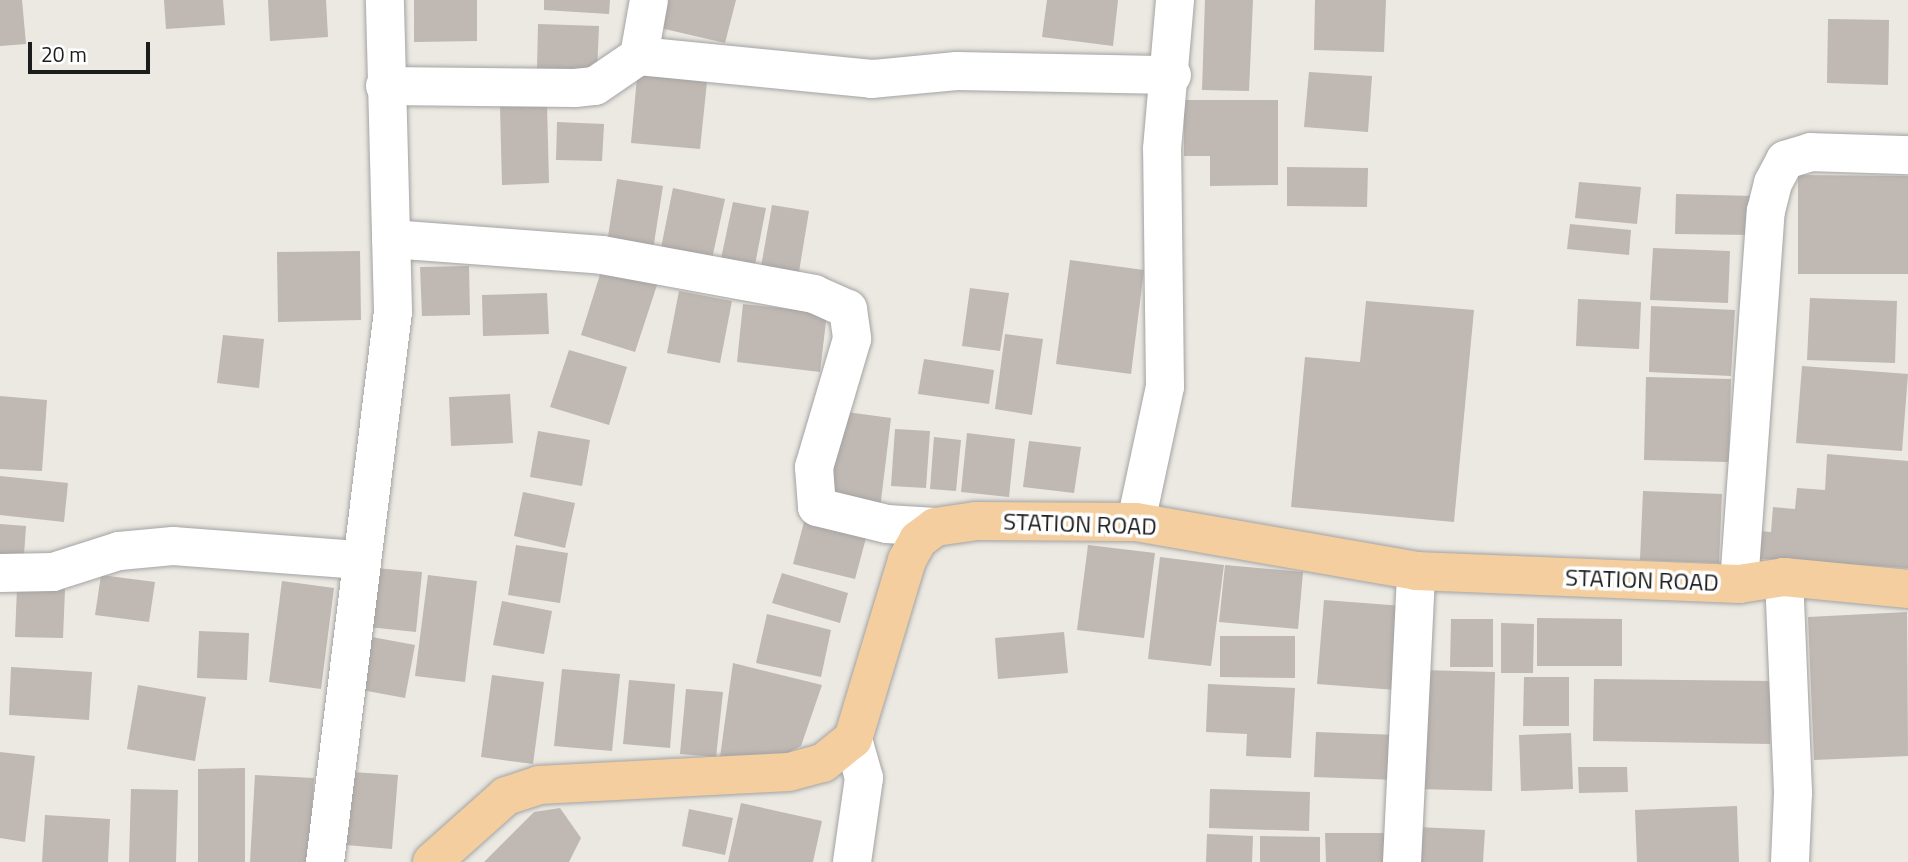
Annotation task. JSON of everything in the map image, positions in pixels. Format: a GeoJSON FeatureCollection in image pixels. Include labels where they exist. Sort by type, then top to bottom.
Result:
{"type":"FeatureCollection","features":[{"type":"Feature","properties":{"kind":"main road","name":"STATION ROAD"},"geometry":{"type":"LineString","coordinates":[[935,527],[976,521],[1136,522],[1416,571],[1739,584],[1784,577],[1908,589]]}},
{"type":"Feature","properties":{"kind":"main road"},"geometry":{"type":"LineString","coordinates":[[432,862],[506,796],[539,785],[789,772],[823,763],[853,739],[906,560],[918,540],[935,527]]}},
{"type":"Feature","properties":{"kind":"street"},"geometry":{"type":"LineString","coordinates":[[325,862],[360,560],[393,311],[385,0]]}},
{"type":"Feature","properties":{"kind":"street"},"geometry":{"type":"LineString","coordinates":[[639,56],[649,0]]}},
{"type":"Feature","properties":{"kind":"street"},"geometry":{"type":"LineString","coordinates":[[1136,522],[1165,387],[1162,149],[1172,75],[1175,0]]}},
{"type":"Feature","properties":{"kind":"street"},"geometry":{"type":"LineString","coordinates":[[386,86],[595,86],[639,56],[872,79],[957,71],[1172,75]]}},
{"type":"Feature","properties":{"kind":"street"},"geometry":{"type":"LineString","coordinates":[[1739,584],[1766,211],[1773,183],[1785,160],[1811,152],[1908,155]]}},
{"type":"Feature","properties":{"kind":"street"},"geometry":{"type":"LineString","coordinates":[[391,239],[602,255],[814,294],[848,309],[852,339],[814,467],[817,507],[887,524],[935,527]]}},
{"type":"Feature","properties":{"kind":"street"},"geometry":{"type":"LineString","coordinates":[[0,573],[53,572],[119,551],[173,546],[360,560]]}},
{"type":"Feature","properties":{"kind":"street"},"geometry":{"type":"LineString","coordinates":[[1402,862],[1416,571]]}},
{"type":"Feature","properties":{"kind":"street"},"geometry":{"type":"LineString","coordinates":[[1784,577],[1793,793],[1790,862]]}},
{"type":"Feature","properties":{"kind":"street"},"geometry":{"type":"LineString","coordinates":[[852,862],[864,778],[853,739]]}},
{"type":"Feature","properties":{"kind":"building"},"geometry":{"type":"Polygon","coordinates":[[[0,0],[22,0],[26,44],[0,46],[0,0]]]}},
{"type":"Feature","properties":{"kind":"building"},"geometry":{"type":"Polygon","coordinates":[[[164,0],[223,0],[225,25],[166,29],[164,0]]]}},
{"type":"Feature","properties":{"kind":"building"},"geometry":{"type":"Polygon","coordinates":[[[268,0],[326,0],[328,37],[270,41],[268,0]]]}},
{"type":"Feature","properties":{"kind":"building"},"geometry":{"type":"Polygon","coordinates":[[[414,0],[477,0],[477,41],[414,42],[414,0]]]}},
{"type":"Feature","properties":{"kind":"building"},"geometry":{"type":"Polygon","coordinates":[[[544,0],[610,0],[609,14],[544,10],[544,0]]]}},
{"type":"Feature","properties":{"kind":"building"},"geometry":{"type":"Polygon","coordinates":[[[662,0],[736,0],[725,43],[656,27],[662,0]]]}},
{"type":"Feature","properties":{"kind":"building"},"geometry":{"type":"Polygon","coordinates":[[[1047,0],[1118,0],[1113,46],[1042,37],[1047,0]]]}},
{"type":"Feature","properties":{"kind":"building"},"geometry":{"type":"Polygon","coordinates":[[[1205,0],[1253,0],[1249,91],[1202,90],[1205,0]]]}},
{"type":"Feature","properties":{"kind":"building"},"geometry":{"type":"Polygon","coordinates":[[[1315,0],[1386,0],[1384,52],[1314,50],[1315,0]]]}},
{"type":"Feature","properties":{"kind":"building"},"geometry":{"type":"Polygon","coordinates":[[[1828,19],[1889,20],[1888,85],[1827,83],[1828,19]]]}},
{"type":"Feature","properties":{"kind":"building"},"geometry":{"type":"Polygon","coordinates":[[[538,24],[599,26],[597,72],[537,70],[538,24]]]}},
{"type":"Feature","properties":{"kind":"building"},"geometry":{"type":"Polygon","coordinates":[[[638,66],[708,72],[700,149],[631,143],[638,66]]]}},
{"type":"Feature","properties":{"kind":"building"},"geometry":{"type":"Polygon","coordinates":[[[1309,72],[1372,76],[1368,132],[1304,127],[1309,72]]]}},
{"type":"Feature","properties":{"kind":"building"},"geometry":{"type":"Polygon","coordinates":[[[1184,100],[1278,100],[1278,185],[1210,186],[1210,156],[1184,156],[1184,100]]]}},
{"type":"Feature","properties":{"kind":"building"},"geometry":{"type":"Polygon","coordinates":[[[547,104],[549,183],[502,185],[500,106],[547,104]]]}},
{"type":"Feature","properties":{"kind":"building"},"geometry":{"type":"Polygon","coordinates":[[[557,122],[604,124],[602,161],[556,160],[557,122]]]}},
{"type":"Feature","properties":{"kind":"building"},"geometry":{"type":"Polygon","coordinates":[[[1287,167],[1368,168],[1367,207],[1287,206],[1287,167]]]}},
{"type":"Feature","properties":{"kind":"building"},"geometry":{"type":"Polygon","coordinates":[[[1798,175],[1908,176],[1908,274],[1798,274],[1798,175]]]}},
{"type":"Feature","properties":{"kind":"building"},"geometry":{"type":"Polygon","coordinates":[[[617,179],[663,186],[652,256],[606,249],[617,179]]]}},
{"type":"Feature","properties":{"kind":"building"},"geometry":{"type":"Polygon","coordinates":[[[1579,182],[1641,187],[1637,224],[1575,218],[1579,182]]]}},
{"type":"Feature","properties":{"kind":"building"},"geometry":{"type":"Polygon","coordinates":[[[673,188],[725,199],[710,268],[659,258],[673,188]]]}},
{"type":"Feature","properties":{"kind":"building"},"geometry":{"type":"Polygon","coordinates":[[[1676,194],[1754,196],[1753,235],[1675,234],[1676,194]]]}},
{"type":"Feature","properties":{"kind":"building"},"geometry":{"type":"Polygon","coordinates":[[[733,202],[766,208],[752,280],[718,273],[733,202]]]}},
{"type":"Feature","properties":{"kind":"building"},"geometry":{"type":"Polygon","coordinates":[[[772,205],[809,211],[797,284],[759,278],[772,205]]]}},
{"type":"Feature","properties":{"kind":"building"},"geometry":{"type":"Polygon","coordinates":[[[1570,224],[1631,230],[1629,255],[1567,249],[1570,224]]]}},
{"type":"Feature","properties":{"kind":"building"},"geometry":{"type":"Polygon","coordinates":[[[1653,248],[1730,251],[1728,303],[1650,300],[1653,248]]]}},
{"type":"Feature","properties":{"kind":"building"},"geometry":{"type":"Polygon","coordinates":[[[360,251],[361,320],[278,322],[277,252],[360,251]]]}},
{"type":"Feature","properties":{"kind":"building"},"geometry":{"type":"Polygon","coordinates":[[[1070,260],[1144,270],[1131,374],[1056,364],[1070,260]]]}},
{"type":"Feature","properties":{"kind":"building"},"geometry":{"type":"Polygon","coordinates":[[[603,265],[658,282],[635,352],[581,335],[603,265]]]}},
{"type":"Feature","properties":{"kind":"building"},"geometry":{"type":"Polygon","coordinates":[[[469,266],[470,315],[422,316],[420,267],[469,266]]]}},
{"type":"Feature","properties":{"kind":"building"},"geometry":{"type":"Polygon","coordinates":[[[970,288],[1009,293],[1000,351],[962,346],[970,288]]]}},
{"type":"Feature","properties":{"kind":"building"},"geometry":{"type":"Polygon","coordinates":[[[679,291],[732,301],[720,363],[667,353],[679,291]]]}},
{"type":"Feature","properties":{"kind":"building"},"geometry":{"type":"Polygon","coordinates":[[[547,293],[549,334],[483,336],[482,295],[547,293]]]}},
{"type":"Feature","properties":{"kind":"building"},"geometry":{"type":"Polygon","coordinates":[[[1810,298],[1897,301],[1895,363],[1807,360],[1810,298]]]}},
{"type":"Feature","properties":{"kind":"building"},"geometry":{"type":"Polygon","coordinates":[[[1578,299],[1641,302],[1639,349],[1576,346],[1578,299]]]}},
{"type":"Feature","properties":{"kind":"building"},"geometry":{"type":"Polygon","coordinates":[[[1366,301],[1474,310],[1454,522],[1291,507],[1305,357],[1360,362],[1366,301]]]}},
{"type":"Feature","properties":{"kind":"building"},"geometry":{"type":"Polygon","coordinates":[[[743,304],[827,313],[820,372],[737,362],[743,304]]]}},
{"type":"Feature","properties":{"kind":"building"},"geometry":{"type":"Polygon","coordinates":[[[1651,306],[1735,310],[1731,376],[1649,372],[1651,306]]]}},
{"type":"Feature","properties":{"kind":"building"},"geometry":{"type":"Polygon","coordinates":[[[1005,334],[1043,339],[1032,415],[995,409],[1005,334]]]}},
{"type":"Feature","properties":{"kind":"building"},"geometry":{"type":"Polygon","coordinates":[[[223,335],[264,339],[259,388],[217,383],[223,335]]]}},
{"type":"Feature","properties":{"kind":"building"},"geometry":{"type":"Polygon","coordinates":[[[569,350],[627,367],[609,425],[550,407],[569,350]]]}},
{"type":"Feature","properties":{"kind":"building"},"geometry":{"type":"Polygon","coordinates":[[[924,359],[994,370],[989,404],[918,394],[924,359]]]}},
{"type":"Feature","properties":{"kind":"building"},"geometry":{"type":"Polygon","coordinates":[[[1802,366],[1908,374],[1902,451],[1796,443],[1802,366]]]}},
{"type":"Feature","properties":{"kind":"building"},"geometry":{"type":"Polygon","coordinates":[[[1646,377],[1731,379],[1729,462],[1644,460],[1646,377]]]}},
{"type":"Feature","properties":{"kind":"building"},"geometry":{"type":"Polygon","coordinates":[[[510,394],[513,443],[451,446],[449,397],[510,394]]]}},
{"type":"Feature","properties":{"kind":"building"},"geometry":{"type":"Polygon","coordinates":[[[0,396],[47,400],[42,471],[0,469],[0,396]]]}},
{"type":"Feature","properties":{"kind":"building"},"geometry":{"type":"Polygon","coordinates":[[[839,411],[891,418],[880,509],[828,503],[839,411]]]}},
{"type":"Feature","properties":{"kind":"building"},"geometry":{"type":"Polygon","coordinates":[[[895,429],[930,431],[926,488],[891,486],[895,429]]]}},
{"type":"Feature","properties":{"kind":"building"},"geometry":{"type":"Polygon","coordinates":[[[538,431],[590,440],[582,486],[530,477],[538,431]]]}},
{"type":"Feature","properties":{"kind":"building"},"geometry":{"type":"Polygon","coordinates":[[[967,433],[1015,439],[1009,497],[961,492],[967,433]]]}},
{"type":"Feature","properties":{"kind":"building"},"geometry":{"type":"Polygon","coordinates":[[[934,437],[961,440],[956,491],[930,489],[934,437]]]}},
{"type":"Feature","properties":{"kind":"building"},"geometry":{"type":"Polygon","coordinates":[[[1029,441],[1081,447],[1074,493],[1023,487],[1029,441]]]}},
{"type":"Feature","properties":{"kind":"building"},"geometry":{"type":"Polygon","coordinates":[[[1827,454],[1908,461],[1908,568],[1747,558],[1750,530],[1771,532],[1773,507],[1795,509],[1797,488],[1825,490],[1827,454]]]}},
{"type":"Feature","properties":{"kind":"building"},"geometry":{"type":"Polygon","coordinates":[[[0,476],[68,483],[64,522],[0,515],[0,476]]]}},
{"type":"Feature","properties":{"kind":"building"},"geometry":{"type":"Polygon","coordinates":[[[1643,491],[1722,494],[1719,563],[1640,560],[1643,491]]]}},
{"type":"Feature","properties":{"kind":"building"},"geometry":{"type":"Polygon","coordinates":[[[523,492],[575,503],[565,548],[514,536],[523,492]]]}},
{"type":"Feature","properties":{"kind":"building"},"geometry":{"type":"Polygon","coordinates":[[[804,522],[866,538],[855,579],[793,564],[804,522]]]}},
{"type":"Feature","properties":{"kind":"building"},"geometry":{"type":"Polygon","coordinates":[[[0,524],[26,526],[23,569],[0,567],[0,524]]]}},
{"type":"Feature","properties":{"kind":"building"},"geometry":{"type":"Polygon","coordinates":[[[516,545],[568,553],[560,603],[508,595],[516,545]]]}},
{"type":"Feature","properties":{"kind":"building"},"geometry":{"type":"Polygon","coordinates":[[[1088,545],[1155,553],[1144,638],[1077,630],[1088,545]]]}},
{"type":"Feature","properties":{"kind":"building"},"geometry":{"type":"Polygon","coordinates":[[[1160,557],[1224,565],[1211,666],[1148,659],[1160,557]]]}},
{"type":"Feature","properties":{"kind":"building"},"geometry":{"type":"Polygon","coordinates":[[[1225,565],[1303,572],[1298,629],[1219,622],[1225,565]]]}},
{"type":"Feature","properties":{"kind":"building"},"geometry":{"type":"Polygon","coordinates":[[[375,568],[422,572],[416,632],[368,627],[375,568]]]}},
{"type":"Feature","properties":{"kind":"building"},"geometry":{"type":"Polygon","coordinates":[[[782,573],[848,593],[840,623],[772,603],[782,573]]]}},
{"type":"Feature","properties":{"kind":"building"},"geometry":{"type":"Polygon","coordinates":[[[101,575],[155,582],[149,622],[95,615],[101,575]]]}},
{"type":"Feature","properties":{"kind":"building"},"geometry":{"type":"Polygon","coordinates":[[[428,575],[477,581],[465,682],[415,676],[428,575]]]}},
{"type":"Feature","properties":{"kind":"building"},"geometry":{"type":"Polygon","coordinates":[[[282,581],[334,588],[321,689],[269,682],[282,581]]]}},
{"type":"Feature","properties":{"kind":"building"},"geometry":{"type":"Polygon","coordinates":[[[17,587],[65,589],[63,638],[15,637],[17,587]]]}},
{"type":"Feature","properties":{"kind":"building"},"geometry":{"type":"Polygon","coordinates":[[[1324,600],[1403,606],[1396,690],[1317,684],[1324,600]]]}},
{"type":"Feature","properties":{"kind":"building"},"geometry":{"type":"Polygon","coordinates":[[[502,601],[552,611],[544,654],[493,645],[502,601]]]}},
{"type":"Feature","properties":{"kind":"building"},"geometry":{"type":"Polygon","coordinates":[[[1907,612],[1908,756],[1814,760],[1808,617],[1907,612]]]}},
{"type":"Feature","properties":{"kind":"building"},"geometry":{"type":"Polygon","coordinates":[[[767,614],[831,630],[821,677],[756,663],[767,614]]]}},
{"type":"Feature","properties":{"kind":"building"},"geometry":{"type":"Polygon","coordinates":[[[1537,618],[1622,619],[1622,666],[1537,666],[1537,618]]]}},
{"type":"Feature","properties":{"kind":"building"},"geometry":{"type":"Polygon","coordinates":[[[1451,619],[1493,619],[1493,667],[1450,667],[1451,619]]]}},
{"type":"Feature","properties":{"kind":"building"},"geometry":{"type":"Polygon","coordinates":[[[1501,623],[1534,624],[1533,673],[1501,673],[1501,623]]]}},
{"type":"Feature","properties":{"kind":"building"},"geometry":{"type":"Polygon","coordinates":[[[199,631],[249,633],[247,680],[197,678],[199,631]]]}},
{"type":"Feature","properties":{"kind":"building"},"geometry":{"type":"Polygon","coordinates":[[[1064,632],[1068,673],[998,679],[995,638],[1064,632]]]}},
{"type":"Feature","properties":{"kind":"building"},"geometry":{"type":"Polygon","coordinates":[[[361,635],[415,645],[405,698],[351,688],[361,635]]]}},
{"type":"Feature","properties":{"kind":"building"},"geometry":{"type":"Polygon","coordinates":[[[1220,636],[1295,636],[1295,678],[1220,677],[1220,636]]]}},
{"type":"Feature","properties":{"kind":"building"},"geometry":{"type":"Polygon","coordinates":[[[733,663],[822,685],[801,746],[786,754],[720,757],[733,663]]]}},
{"type":"Feature","properties":{"kind":"building"},"geometry":{"type":"Polygon","coordinates":[[[11,667],[92,672],[89,720],[9,715],[11,667]]]}},
{"type":"Feature","properties":{"kind":"building"},"geometry":{"type":"Polygon","coordinates":[[[562,669],[620,674],[612,751],[554,746],[562,669]]]}},
{"type":"Feature","properties":{"kind":"building"},"geometry":{"type":"Polygon","coordinates":[[[1422,670],[1495,672],[1492,791],[1418,789],[1422,670]]]}},
{"type":"Feature","properties":{"kind":"building"},"geometry":{"type":"Polygon","coordinates":[[[492,675],[544,682],[533,764],[481,757],[492,675]]]}},
{"type":"Feature","properties":{"kind":"building"},"geometry":{"type":"Polygon","coordinates":[[[1524,677],[1569,677],[1569,726],[1523,726],[1524,677]]]}},
{"type":"Feature","properties":{"kind":"building"},"geometry":{"type":"Polygon","coordinates":[[[1594,679],[1771,681],[1770,744],[1593,741],[1594,679]]]}},
{"type":"Feature","properties":{"kind":"building"},"geometry":{"type":"Polygon","coordinates":[[[629,680],[675,684],[670,748],[623,744],[629,680]]]}},
{"type":"Feature","properties":{"kind":"building"},"geometry":{"type":"Polygon","coordinates":[[[1208,684],[1295,688],[1291,758],[1246,756],[1247,734],[1206,732],[1208,684]]]}},
{"type":"Feature","properties":{"kind":"building"},"geometry":{"type":"Polygon","coordinates":[[[138,685],[206,697],[195,761],[127,749],[138,685]]]}},
{"type":"Feature","properties":{"kind":"building"},"geometry":{"type":"Polygon","coordinates":[[[686,689],[723,692],[716,757],[680,754],[686,689]]]}},
{"type":"Feature","properties":{"kind":"building"},"geometry":{"type":"Polygon","coordinates":[[[1316,732],[1398,735],[1397,780],[1314,777],[1316,732]]]}},
{"type":"Feature","properties":{"kind":"building"},"geometry":{"type":"Polygon","coordinates":[[[1571,733],[1573,789],[1521,791],[1519,735],[1571,733]]]}},
{"type":"Feature","properties":{"kind":"building"},"geometry":{"type":"Polygon","coordinates":[[[0,752],[35,756],[25,842],[0,838],[0,752]]]}},
{"type":"Feature","properties":{"kind":"building"},"geometry":{"type":"Polygon","coordinates":[[[1578,767],[1627,767],[1628,792],[1579,793],[1578,767]]]}},
{"type":"Feature","properties":{"kind":"building"},"geometry":{"type":"Polygon","coordinates":[[[245,768],[245,862],[198,862],[198,769],[245,768]]]}},
{"type":"Feature","properties":{"kind":"building"},"geometry":{"type":"Polygon","coordinates":[[[352,772],[398,775],[392,849],[346,845],[352,772]]]}},
{"type":"Feature","properties":{"kind":"building"},"geometry":{"type":"Polygon","coordinates":[[[255,775],[314,778],[309,862],[250,862],[255,775]]]}},
{"type":"Feature","properties":{"kind":"building"},"geometry":{"type":"Polygon","coordinates":[[[131,789],[178,790],[176,862],[129,862],[131,789]]]}},
{"type":"Feature","properties":{"kind":"building"},"geometry":{"type":"Polygon","coordinates":[[[1210,789],[1310,792],[1309,831],[1209,828],[1210,789]]]}},
{"type":"Feature","properties":{"kind":"building"},"geometry":{"type":"Polygon","coordinates":[[[741,803],[822,821],[813,862],[728,862],[741,803]]]}},
{"type":"Feature","properties":{"kind":"building"},"geometry":{"type":"Polygon","coordinates":[[[1737,806],[1739,862],[1637,862],[1635,810],[1737,806]]]}},
{"type":"Feature","properties":{"kind":"building"},"geometry":{"type":"Polygon","coordinates":[[[560,808],[581,838],[569,862],[484,862],[534,812],[560,808]]]}},
{"type":"Feature","properties":{"kind":"building"},"geometry":{"type":"Polygon","coordinates":[[[689,809],[733,818],[725,855],[682,846],[689,809]]]}},
{"type":"Feature","properties":{"kind":"building"},"geometry":{"type":"Polygon","coordinates":[[[45,815],[110,819],[108,862],[42,862],[45,815]]]}},
{"type":"Feature","properties":{"kind":"building"},"geometry":{"type":"Polygon","coordinates":[[[1416,827],[1485,830],[1483,862],[1414,862],[1416,827]]]}},
{"type":"Feature","properties":{"kind":"building"},"geometry":{"type":"Polygon","coordinates":[[[1325,833],[1384,833],[1384,862],[1326,862],[1325,833]]]}},
{"type":"Feature","properties":{"kind":"building"},"geometry":{"type":"Polygon","coordinates":[[[1207,834],[1253,836],[1252,862],[1206,862],[1207,834]]]}},
{"type":"Feature","properties":{"kind":"building"},"geometry":{"type":"Polygon","coordinates":[[[1260,836],[1320,837],[1320,862],[1260,862],[1260,836]]]}}]}
